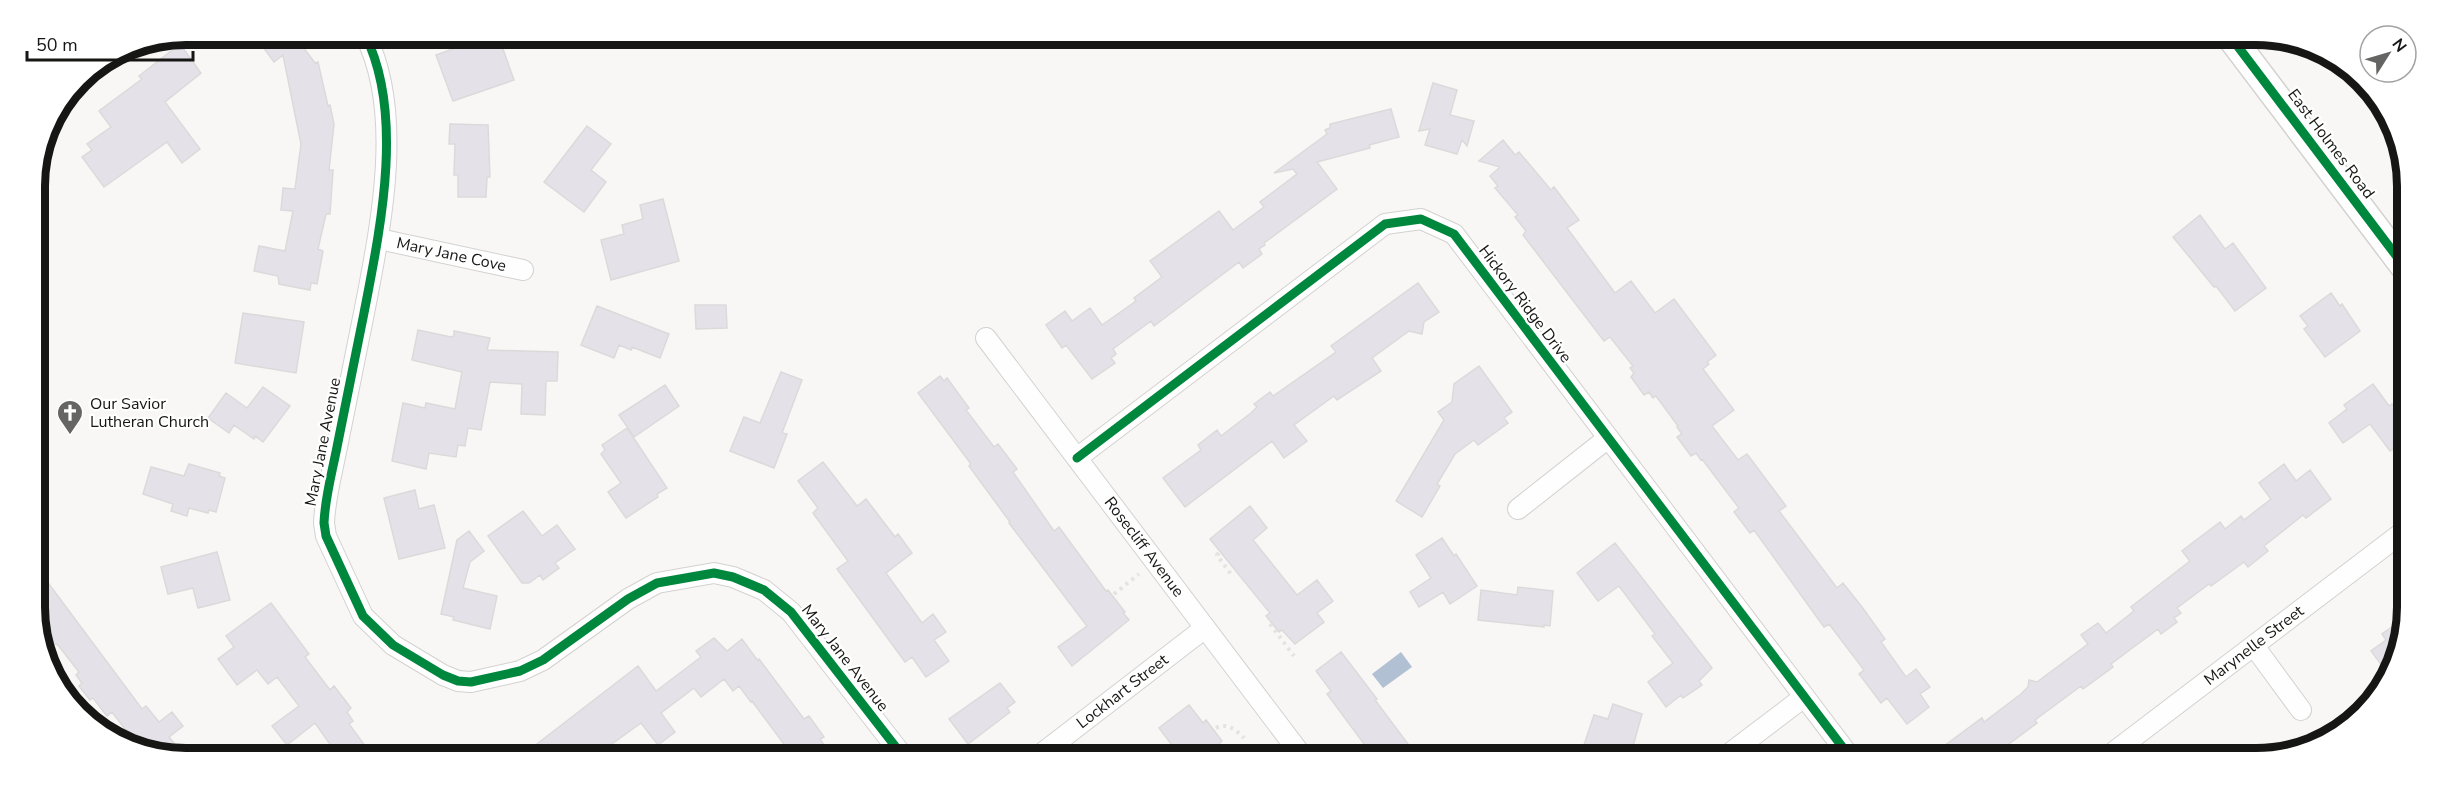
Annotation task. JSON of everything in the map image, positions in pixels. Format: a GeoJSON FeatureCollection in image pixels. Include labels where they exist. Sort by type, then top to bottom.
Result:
{"type":"FeatureCollection","features":[{"type":"Feature","properties":{"kind":"main road","name":"East Holmes Road"},"geometry":{"type":"LineString","coordinates":[[2237,45],[2397,257]]}},
{"type":"Feature","properties":{"kind":"street","name":"Mary Jane Avenue"},"geometry":{"type":"LineString","coordinates":[[369,45],[375,61],[382,95],[387,147],[378,239],[324,523],[326,536],[363,616],[393,645],[443,675],[458,681],[471,682],[520,670],[543,660],[628,599],[657,583],[714,573],[733,577],[764,590],[791,612],[897,748]]}},
{"type":"Feature","properties":{"kind":"street","name":"Hickory Ridge Drive"},"geometry":{"type":"LineString","coordinates":[[1077,458],[1385,224],[1421,219],[1454,234],[1843,748]]}},
{"type":"Feature","properties":{"kind":"street","name":"Mary Jane Cove"},"geometry":{"type":"LineString","coordinates":[[378,239],[523,270]]}},
{"type":"Feature","properties":{"kind":"street","name":"Rosecliff Avenue"},"geometry":{"type":"LineString","coordinates":[[986,338],[1296,748]]}},
{"type":"Feature","properties":{"kind":"street"},"geometry":{"type":"LineString","coordinates":[[1518,508],[1608,438]]}},
{"type":"Feature","properties":{"kind":"street","name":"Marynelle Street"},"geometry":{"type":"LineString","coordinates":[[2119,748],[2397,537]]}},
{"type":"Feature","properties":{"kind":"street","name":"Lockhart Street"},"geometry":{"type":"LineString","coordinates":[[1049,748],[1205,628]]}},
{"type":"Feature","properties":{"kind":"street"},"geometry":{"type":"LineString","coordinates":[[2253,646],[2301,710]]}},
{"type":"Feature","properties":{"kind":"street"},"geometry":{"type":"LineString","coordinates":[[1737,748],[1804,697]]}},
{"type":"Feature","properties":{"kind":"path"},"geometry":{"type":"LineString","coordinates":[[1219,553],[1217,555],[1233,577]]}},
{"type":"Feature","properties":{"kind":"path"},"geometry":{"type":"LineString","coordinates":[[1114,594],[1155,562]]}},
{"type":"Feature","properties":{"kind":"path"},"geometry":{"type":"LineString","coordinates":[[1270,624],[1294,656]]}},
{"type":"Feature","properties":{"kind":"path"},"geometry":{"type":"LineString","coordinates":[[1216,728],[1224,725],[1244,738]]}},
{"type":"Feature","properties":{"kind":"water"},"geometry":{"type":"Polygon","coordinates":[[[1401,652],[1412,667],[1383,688],[1372,674],[1401,652]]]}},
{"type":"Feature","properties":{"kind":"building"},"geometry":{"type":"Polygon","coordinates":[[[181,45],[201,73],[165,102],[200,149],[182,163],[167,142],[104,187],[82,157],[92,150],[87,144],[111,127],[99,111],[142,79],[139,76],[181,45]]]}},
{"type":"Feature","properties":{"kind":"building"},"geometry":{"type":"Polygon","coordinates":[[[261,45],[302,45],[315,63],[318,62],[334,124],[329,170],[333,170],[330,214],[326,214],[318,249],[323,251],[317,284],[311,283],[310,290],[279,284],[278,276],[254,271],[259,246],[285,251],[293,211],[281,210],[283,188],[295,189],[301,144],[283,55],[274,62],[261,45]]]}},
{"type":"Feature","properties":{"kind":"building"},"geometry":{"type":"Polygon","coordinates":[[[464,45],[502,45],[514,80],[453,101],[436,55],[464,45]]]}},
{"type":"Feature","properties":{"kind":"building"},"geometry":{"type":"Polygon","coordinates":[[[1433,83],[1457,90],[1450,115],[1474,121],[1467,146],[1462,140],[1457,154],[1425,145],[1430,129],[1419,131],[1433,83]]]}},
{"type":"Feature","properties":{"kind":"building"},"geometry":{"type":"Polygon","coordinates":[[[1391,109],[1399,137],[1369,145],[1370,148],[1317,162],[1337,189],[1264,243],[1265,245],[1259,249],[1262,254],[1243,268],[1239,262],[1154,326],[1151,321],[1113,349],[1116,354],[1111,358],[1115,363],[1092,379],[1066,345],[1062,348],[1046,325],[1065,311],[1072,321],[1090,308],[1102,325],[1136,301],[1134,298],[1162,277],[1150,261],[1219,211],[1233,230],[1264,207],[1260,202],[1297,174],[1293,169],[1274,173],[1327,134],[1325,130],[1330,128],[1330,124],[1391,109]]]}},
{"type":"Feature","properties":{"kind":"building"},"geometry":{"type":"Polygon","coordinates":[[[450,124],[488,125],[490,177],[487,177],[486,197],[458,197],[458,175],[454,175],[455,144],[449,144],[450,124]]]}},
{"type":"Feature","properties":{"kind":"building"},"geometry":{"type":"Polygon","coordinates":[[[587,126],[611,144],[591,170],[606,182],[584,212],[544,182],[587,126]]]}},
{"type":"Feature","properties":{"kind":"building"},"geometry":{"type":"Polygon","coordinates":[[[1503,140],[1515,155],[1519,152],[1551,190],[1554,187],[1579,220],[1567,228],[1615,293],[1631,281],[1655,313],[1674,299],[1716,355],[1707,362],[1709,364],[1703,369],[1734,410],[1712,426],[1738,460],[1747,454],[1786,506],[1779,511],[1837,588],[1843,583],[1862,607],[1885,639],[1881,642],[1906,677],[1916,669],[1930,687],[1920,694],[1929,707],[1907,724],[1887,698],[1881,703],[1859,674],[1864,670],[1829,624],[1824,627],[1754,530],[1750,533],[1734,512],[1739,508],[1702,459],[1696,453],[1691,456],[1677,437],[1682,434],[1678,426],[1656,396],[1653,398],[1649,392],[1644,395],[1631,377],[1634,373],[1630,368],[1633,366],[1610,337],[1604,341],[1523,235],[1526,231],[1515,217],[1518,215],[1495,188],[1498,186],[1490,176],[1500,167],[1479,161],[1503,140]]]}},
{"type":"Feature","properties":{"kind":"building"},"geometry":{"type":"Polygon","coordinates":[[[663,199],[679,261],[611,280],[601,240],[624,234],[622,225],[643,219],[640,205],[663,199]]]}},
{"type":"Feature","properties":{"kind":"building"},"geometry":{"type":"Polygon","coordinates":[[[2200,215],[2225,249],[2233,243],[2266,288],[2235,311],[2173,237],[2200,215]]]}},
{"type":"Feature","properties":{"kind":"building"},"geometry":{"type":"Polygon","coordinates":[[[1418,283],[1439,312],[1424,322],[1422,334],[1409,331],[1372,358],[1381,371],[1337,400],[1334,396],[1294,425],[1307,441],[1284,458],[1272,441],[1185,507],[1163,478],[1201,450],[1198,445],[1217,430],[1221,436],[1251,413],[1257,407],[1254,404],[1270,392],[1273,396],[1336,352],[1331,346],[1418,283]]]}},
{"type":"Feature","properties":{"kind":"building"},"geometry":{"type":"Polygon","coordinates":[[[2331,293],[2340,306],[2342,304],[2360,331],[2325,357],[2304,329],[2308,326],[2300,316],[2331,293]]]}},
{"type":"Feature","properties":{"kind":"building"},"geometry":{"type":"Polygon","coordinates":[[[695,305],[726,305],[727,328],[696,329],[695,305]]]}},
{"type":"Feature","properties":{"kind":"building"},"geometry":{"type":"Polygon","coordinates":[[[597,306],[669,334],[660,358],[632,347],[631,350],[619,345],[614,358],[581,345],[597,306]]]}},
{"type":"Feature","properties":{"kind":"building"},"geometry":{"type":"Polygon","coordinates":[[[243,313],[304,322],[296,373],[235,363],[243,313]]]}},
{"type":"Feature","properties":{"kind":"building"},"geometry":{"type":"Polygon","coordinates":[[[418,330],[451,337],[454,336],[454,331],[490,338],[487,350],[558,352],[557,381],[546,381],[545,415],[521,414],[522,384],[490,382],[481,430],[468,428],[465,446],[458,445],[456,457],[429,453],[426,469],[392,461],[403,403],[425,408],[426,403],[455,409],[462,372],[412,360],[418,330]]]}},
{"type":"Feature","properties":{"kind":"building"},"geometry":{"type":"Polygon","coordinates":[[[1479,366],[1512,412],[1504,418],[1508,423],[1478,445],[1474,440],[1455,454],[1437,484],[1440,486],[1422,517],[1396,501],[1444,420],[1438,412],[1452,402],[1454,384],[1479,366]]]}},
{"type":"Feature","properties":{"kind":"building"},"geometry":{"type":"Polygon","coordinates":[[[781,372],[802,380],[782,433],[787,434],[774,468],[730,451],[744,417],[760,423],[781,372]]]}},
{"type":"Feature","properties":{"kind":"building"},"geometry":{"type":"Polygon","coordinates":[[[940,376],[944,381],[947,378],[969,408],[966,410],[994,447],[998,444],[1017,469],[1013,472],[1054,531],[1059,527],[1129,620],[1072,666],[1058,647],[1087,626],[1009,523],[969,466],[971,464],[918,393],[940,376]]]}},
{"type":"Feature","properties":{"kind":"building"},"geometry":{"type":"Polygon","coordinates":[[[2373,384],[2389,406],[2392,404],[2397,408],[2397,446],[2390,451],[2370,424],[2343,443],[2329,423],[2347,409],[2344,405],[2373,384]]]}},
{"type":"Feature","properties":{"kind":"building"},"geometry":{"type":"Polygon","coordinates":[[[665,385],[679,406],[634,437],[619,415],[665,385]]]}},
{"type":"Feature","properties":{"kind":"building"},"geometry":{"type":"Polygon","coordinates":[[[263,387],[290,406],[263,442],[255,436],[254,439],[234,425],[229,433],[208,418],[226,393],[247,408],[263,387]]]}},
{"type":"Feature","properties":{"kind":"building"},"geometry":{"type":"Polygon","coordinates":[[[627,428],[667,488],[657,494],[658,497],[626,518],[608,492],[621,483],[601,454],[605,450],[602,445],[627,428]]]}},
{"type":"Feature","properties":{"kind":"building"},"geometry":{"type":"Polygon","coordinates":[[[823,462],[857,506],[866,499],[895,537],[898,534],[912,553],[886,573],[922,623],[933,614],[946,632],[934,640],[949,661],[926,677],[912,657],[905,662],[837,569],[848,561],[813,513],[818,508],[798,481],[823,462]]]}},
{"type":"Feature","properties":{"kind":"building"},"geometry":{"type":"Polygon","coordinates":[[[189,464],[220,473],[219,476],[225,478],[216,512],[209,510],[208,513],[189,508],[187,516],[171,511],[173,504],[143,494],[151,467],[184,476],[189,464]]]}},
{"type":"Feature","properties":{"kind":"building"},"geometry":{"type":"Polygon","coordinates":[[[2284,464],[2296,481],[2310,470],[2331,499],[2306,518],[2303,515],[2264,546],[2268,551],[2248,567],[2244,562],[2177,608],[2181,613],[2174,618],[2177,622],[2161,634],[2158,629],[2111,664],[2113,667],[2083,689],[2081,686],[2035,720],[2037,723],[2003,748],[1941,748],[1982,718],[1984,722],[2021,694],[2028,687],[2029,680],[2037,682],[2088,644],[2081,635],[2098,623],[2106,633],[2134,611],[2131,607],[2190,561],[2182,551],[2220,522],[2225,529],[2241,516],[2244,520],[2271,499],[2259,483],[2284,464]]]}},
{"type":"Feature","properties":{"kind":"building"},"geometry":{"type":"Polygon","coordinates":[[[415,490],[419,509],[434,505],[445,548],[399,559],[384,498],[415,490]]]}},
{"type":"Feature","properties":{"kind":"building"},"geometry":{"type":"Polygon","coordinates":[[[1250,506],[1267,528],[1253,540],[1297,595],[1317,580],[1333,601],[1317,613],[1324,622],[1295,644],[1282,630],[1279,632],[1266,616],[1270,613],[1210,539],[1250,506]]]}},
{"type":"Feature","properties":{"kind":"building"},"geometry":{"type":"Polygon","coordinates":[[[523,511],[542,536],[557,525],[575,549],[555,563],[559,568],[543,580],[540,575],[529,583],[522,583],[488,536],[523,511]]]}},
{"type":"Feature","properties":{"kind":"building"},"geometry":{"type":"Polygon","coordinates":[[[469,531],[484,551],[470,562],[463,588],[497,596],[490,629],[453,620],[454,617],[441,614],[457,540],[469,531]]]}},
{"type":"Feature","properties":{"kind":"building"},"geometry":{"type":"Polygon","coordinates":[[[1442,538],[1454,556],[1456,554],[1477,586],[1450,604],[1443,592],[1419,607],[1410,592],[1431,578],[1416,555],[1442,538]]]}},
{"type":"Feature","properties":{"kind":"building"},"geometry":{"type":"Polygon","coordinates":[[[1615,543],[1712,668],[1699,681],[1702,685],[1683,698],[1681,695],[1666,707],[1648,682],[1673,663],[1652,636],[1655,634],[1619,586],[1598,601],[1577,573],[1615,543]]]}},
{"type":"Feature","properties":{"kind":"building"},"geometry":{"type":"Polygon","coordinates":[[[217,552],[230,600],[198,608],[193,588],[168,594],[161,567],[217,552]]]}},
{"type":"Feature","properties":{"kind":"building"},"geometry":{"type":"Polygon","coordinates":[[[45,579],[142,709],[146,706],[159,722],[172,712],[183,726],[169,737],[178,748],[149,743],[131,736],[112,712],[107,716],[93,698],[90,700],[79,686],[82,683],[76,675],[79,672],[58,645],[55,644],[52,647],[45,617],[45,579]]]}},
{"type":"Feature","properties":{"kind":"building"},"geometry":{"type":"Polygon","coordinates":[[[1518,587],[1553,591],[1550,626],[1478,620],[1481,590],[1517,595],[1518,587]]]}},
{"type":"Feature","properties":{"kind":"building"},"geometry":{"type":"Polygon","coordinates":[[[271,603],[309,654],[305,657],[330,690],[334,686],[351,708],[347,712],[353,721],[349,724],[367,748],[333,748],[315,723],[287,745],[272,726],[299,706],[277,677],[268,684],[257,670],[237,685],[218,659],[234,647],[226,636],[271,603]]]}},
{"type":"Feature","properties":{"kind":"building"},"geometry":{"type":"Polygon","coordinates":[[[2396,624],[2384,668],[2371,651],[2386,640],[2382,634],[2396,624]]]}},
{"type":"Feature","properties":{"kind":"building"},"geometry":{"type":"Polygon","coordinates":[[[714,638],[727,651],[742,639],[804,719],[809,716],[824,737],[820,739],[826,748],[787,748],[739,686],[733,691],[724,679],[701,697],[694,688],[661,713],[675,732],[658,745],[641,723],[606,748],[532,748],[638,666],[656,691],[701,657],[696,651],[714,638]]]}},
{"type":"Feature","properties":{"kind":"building"},"geometry":{"type":"Polygon","coordinates":[[[1341,652],[1411,748],[1367,748],[1327,694],[1331,691],[1316,671],[1341,652]]]}},
{"type":"Feature","properties":{"kind":"building"},"geometry":{"type":"Polygon","coordinates":[[[1000,683],[1015,702],[1007,708],[1010,712],[968,744],[949,719],[1000,683]]]}},
{"type":"Feature","properties":{"kind":"building"},"geometry":{"type":"Polygon","coordinates":[[[1613,704],[1642,714],[1633,748],[1583,748],[1594,715],[1608,719],[1613,704]]]}},
{"type":"Feature","properties":{"kind":"building"},"geometry":{"type":"Polygon","coordinates":[[[1189,705],[1203,723],[1206,720],[1222,741],[1219,744],[1222,748],[1174,748],[1159,728],[1189,705]]]}},
{"type":"Feature","properties":{"kind":"cycle path"},"geometry":{"type":"LineString","coordinates":[[369,45],[377,66],[384,100],[386,172],[377,246],[324,523],[326,536],[363,616],[393,645],[443,675],[458,681],[471,682],[520,671],[543,660],[628,599],[657,583],[714,573],[733,577],[764,590],[791,612],[897,748]]}},
{"type":"Feature","properties":{"kind":"cycle path"},"geometry":{"type":"LineString","coordinates":[[2237,45],[2397,257]]}},
{"type":"Feature","properties":{"kind":"cycle path"},"geometry":{"type":"LineString","coordinates":[[1077,458],[1385,224],[1421,219],[1454,234],[1843,748]]}},
{"type":"Feature","properties":{"kind":"place","name":"Our Savior Lutheran Church"},"geometry":{"type":"Point","coordinates":[70,436]}}]}
